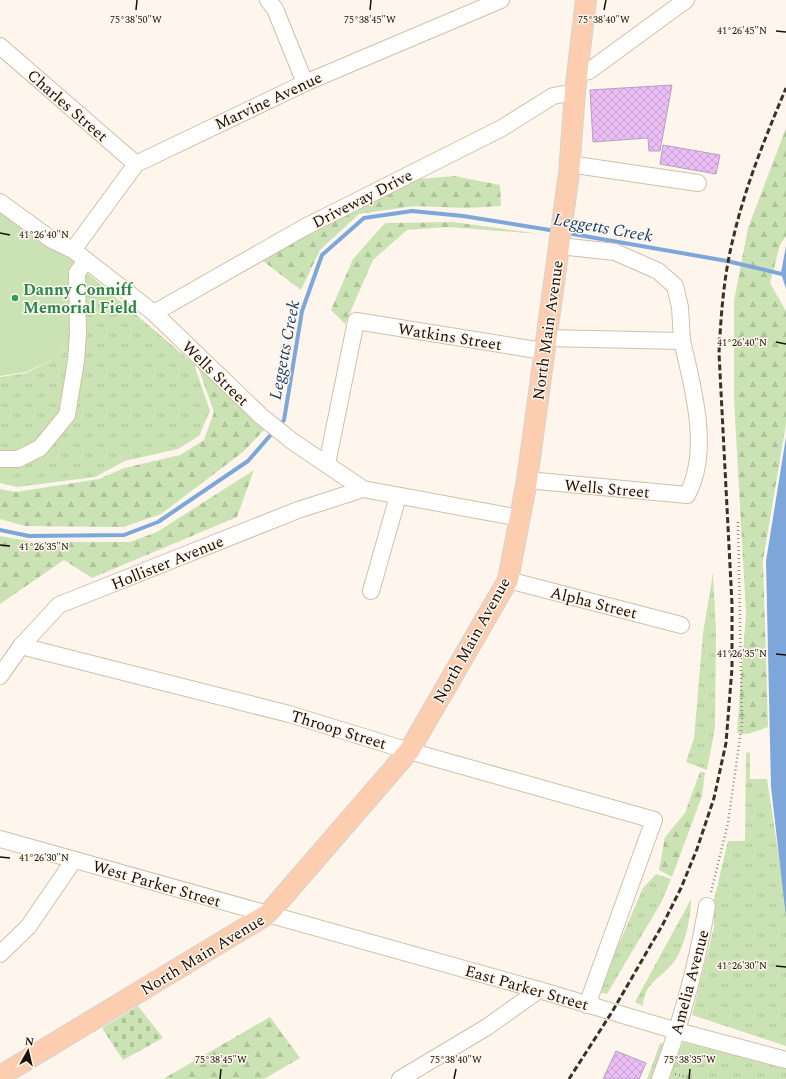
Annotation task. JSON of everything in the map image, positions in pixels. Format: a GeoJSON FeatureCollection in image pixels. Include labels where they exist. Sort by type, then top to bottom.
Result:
{"type":"FeatureCollection","features":[{"type":"Feature","properties":{"kind":"main road","name":"North Main Avenue"},"geometry":{"type":"LineString","coordinates":[[0,1076],[268,914],[409,750],[508,580],[527,480],[564,207],[577,72],[586,0]]}},
{"type":"Feature","properties":{"kind":"street"},"geometry":{"type":"LineString","coordinates":[[268,0],[276,9],[305,83]]}},
{"type":"Feature","properties":{"kind":"street","name":"Marvine Avenue"},"geometry":{"type":"LineString","coordinates":[[0,459],[18,459],[40,448],[67,415],[73,391],[76,361],[78,333],[78,273],[80,255],[136,164],[305,83],[501,0]]}},
{"type":"Feature","properties":{"kind":"street"},"geometry":{"type":"LineString","coordinates":[[577,72],[589,72],[686,0]]}},
{"type":"Feature","properties":{"kind":"street","name":"Charles Street"},"geometry":{"type":"LineString","coordinates":[[0,46],[136,164]]}},
{"type":"Feature","properties":{"kind":"street","name":"Driveway Drive"},"geometry":{"type":"LineString","coordinates":[[154,313],[305,227],[502,128],[553,96],[575,92]]}},
{"type":"Feature","properties":{"kind":"street"},"geometry":{"type":"LineString","coordinates":[[569,164],[698,183]]}},
{"type":"Feature","properties":{"kind":"street","name":"Wells Street"},"geometry":{"type":"LineString","coordinates":[[0,202],[52,240],[80,255],[154,313],[261,416],[292,441],[363,489],[520,518]]}},
{"type":"Feature","properties":{"kind":"street"},"geometry":{"type":"LineString","coordinates":[[559,244],[615,252],[658,271],[675,286],[680,307],[682,341]]}},
{"type":"Feature","properties":{"kind":"street","name":"Watkins Street"},"geometry":{"type":"LineString","coordinates":[[327,464],[356,321],[545,345],[682,341]]}},
{"type":"Feature","properties":{"kind":"street","name":"Wells Street"},"geometry":{"type":"LineString","coordinates":[[527,480],[687,495],[694,483],[698,466],[698,421],[682,341]]}},
{"type":"Feature","properties":{"kind":"street","name":"Hollister Avenue"},"geometry":{"type":"LineString","coordinates":[[0,676],[21,646],[58,605],[298,510],[363,489]]}},
{"type":"Feature","properties":{"kind":"street"},"geometry":{"type":"LineString","coordinates":[[371,591],[398,496]]}},
{"type":"Feature","properties":{"kind":"street","name":"Alpha Street"},"geometry":{"type":"LineString","coordinates":[[508,580],[681,625]]}},
{"type":"Feature","properties":{"kind":"street","name":"Throop Street"},"geometry":{"type":"LineString","coordinates":[[21,646],[289,714],[654,820],[587,1005]]}},
{"type":"Feature","properties":{"kind":"street","name":"West Parker Street"},"geometry":{"type":"LineString","coordinates":[[0,840],[268,914]]}},
{"type":"Feature","properties":{"kind":"street"},"geometry":{"type":"LineString","coordinates":[[0,954],[28,927],[74,860]]}},
{"type":"Feature","properties":{"kind":"street","name":"Amelia Avenue"},"geometry":{"type":"LineString","coordinates":[[660,1079],[677,1031],[700,949],[707,906]]}},
{"type":"Feature","properties":{"kind":"street","name":"East Parker Street"},"geometry":{"type":"LineString","coordinates":[[268,914],[539,990],[677,1031],[786,1060]]}},
{"type":"Feature","properties":{"kind":"street"},"geometry":{"type":"LineString","coordinates":[[400,1079],[487,1027],[539,990]]}},
{"type":"Feature","properties":{"kind":"path"},"geometry":{"type":"LineString","coordinates":[[707,906],[728,823],[742,723],[738,520]]}},
{"type":"Feature","properties":{"kind":"green space"},"geometry":{"type":"Polygon","coordinates":[[[786,128],[786,236],[780,245],[770,283],[786,311],[786,424],[763,560],[768,727],[748,734],[737,733],[746,613],[734,400],[734,301],[748,228],[786,128]]]}},
{"type":"Feature","properties":{"kind":"green space"},"geometry":{"type":"Polygon","coordinates":[[[454,176],[500,185],[501,206],[467,208],[414,206],[359,214],[320,250],[301,290],[259,258],[350,208],[419,179],[454,176]]]}},
{"type":"Feature","properties":{"kind":"green space"},"geometry":{"type":"Polygon","coordinates":[[[0,207],[65,254],[92,277],[58,357],[26,372],[0,376],[0,207]]]}},
{"type":"Feature","properties":{"kind":"green space"},"geometry":{"type":"Polygon","coordinates":[[[453,222],[541,234],[447,227],[407,230],[373,260],[345,324],[331,310],[353,259],[385,223],[453,222]]]}},
{"type":"Feature","properties":{"kind":"green space"},"geometry":{"type":"Polygon","coordinates":[[[92,277],[194,364],[210,411],[199,436],[178,449],[125,461],[95,477],[17,487],[0,483],[0,377],[26,373],[58,357],[92,277]]]}},
{"type":"Feature","properties":{"kind":"green space"},"geometry":{"type":"Polygon","coordinates":[[[198,367],[265,429],[243,452],[161,514],[124,527],[25,526],[0,519],[0,489],[16,492],[99,479],[124,468],[180,455],[204,440],[214,412],[198,367]]]}},
{"type":"Feature","properties":{"kind":"green space"},"geometry":{"type":"Polygon","coordinates":[[[254,470],[237,517],[92,578],[64,560],[0,604],[0,536],[33,542],[130,542],[157,532],[254,470]]]}},
{"type":"Feature","properties":{"kind":"green space"},"geometry":{"type":"Polygon","coordinates":[[[713,573],[716,631],[715,728],[707,770],[686,762],[694,738],[703,633],[713,573]]]}},
{"type":"Feature","properties":{"kind":"green space"},"geometry":{"type":"Polygon","coordinates":[[[746,752],[750,753],[750,779],[767,779],[786,904],[786,1046],[692,1015],[714,927],[714,900],[728,841],[745,841],[746,752]]]}},
{"type":"Feature","properties":{"kind":"green space"},"geometry":{"type":"Polygon","coordinates":[[[700,772],[705,772],[702,796],[672,877],[659,870],[665,837],[685,813],[700,772]]]}},
{"type":"Feature","properties":{"kind":"green space"},"geometry":{"type":"Polygon","coordinates":[[[656,874],[671,879],[662,901],[607,994],[601,993],[605,976],[643,888],[656,874]]]}},
{"type":"Feature","properties":{"kind":"green space"},"geometry":{"type":"Polygon","coordinates":[[[691,899],[689,923],[678,956],[669,968],[650,986],[646,992],[643,1006],[635,1002],[691,899]]]}},
{"type":"Feature","properties":{"kind":"green space"},"geometry":{"type":"Polygon","coordinates":[[[138,1006],[163,1038],[123,1060],[102,1028],[138,1006]]]}},
{"type":"Feature","properties":{"kind":"green space"},"geometry":{"type":"Polygon","coordinates":[[[270,1017],[300,1058],[264,1079],[163,1079],[270,1017]]]}},
{"type":"Feature","properties":{"kind":"green space"},"geometry":{"type":"Polygon","coordinates":[[[683,1042],[786,1069],[786,1079],[647,1079],[660,1043],[680,1050],[683,1042]]]}},
{"type":"Feature","properties":{"kind":"water"},"geometry":{"type":"Polygon","coordinates":[[[786,246],[786,289],[781,273],[786,246]]]}},
{"type":"Feature","properties":{"kind":"water"},"geometry":{"type":"Polygon","coordinates":[[[786,437],[786,917],[771,787],[766,561],[786,437]]]}},
{"type":"Feature","properties":{"kind":"building"},"geometry":{"type":"Polygon","coordinates":[[[672,85],[660,151],[649,151],[648,138],[593,142],[590,90],[672,85]]]}},
{"type":"Feature","properties":{"kind":"building"},"geometry":{"type":"Polygon","coordinates":[[[663,145],[720,155],[716,174],[660,164],[663,145]]]}},
{"type":"Feature","properties":{"kind":"building"},"geometry":{"type":"Polygon","coordinates":[[[616,1051],[646,1063],[639,1079],[603,1079],[616,1051]]]}},
{"type":"Feature","properties":{"kind":"waterway","name":"Leggetts Creek"},"geometry":{"type":"LineString","coordinates":[[279,426],[284,420],[302,311],[322,255],[364,218],[412,211],[463,216],[556,231]]}},
{"type":"Feature","properties":{"kind":"waterway","name":"Leggetts Creek"},"geometry":{"type":"LineString","coordinates":[[567,233],[727,261],[786,275]]}},
{"type":"Feature","properties":{"kind":"waterway","name":"Leggetts Creek"},"geometry":{"type":"LineString","coordinates":[[0,530],[29,536],[124,535],[158,522],[248,461],[274,431]]}},
{"type":"Feature","properties":{"kind":"railway"},"geometry":{"type":"LineString","coordinates":[[569,1079],[612,1012],[663,924],[681,888],[697,849],[714,798],[726,743],[732,668],[732,604],[719,353],[725,278],[744,197],[786,88]]}},
{"type":"Feature","properties":{"kind":"place","name":"Danny Conniff Memorial Field"},"geometry":{"type":"Point","coordinates":[15,298]}}]}
